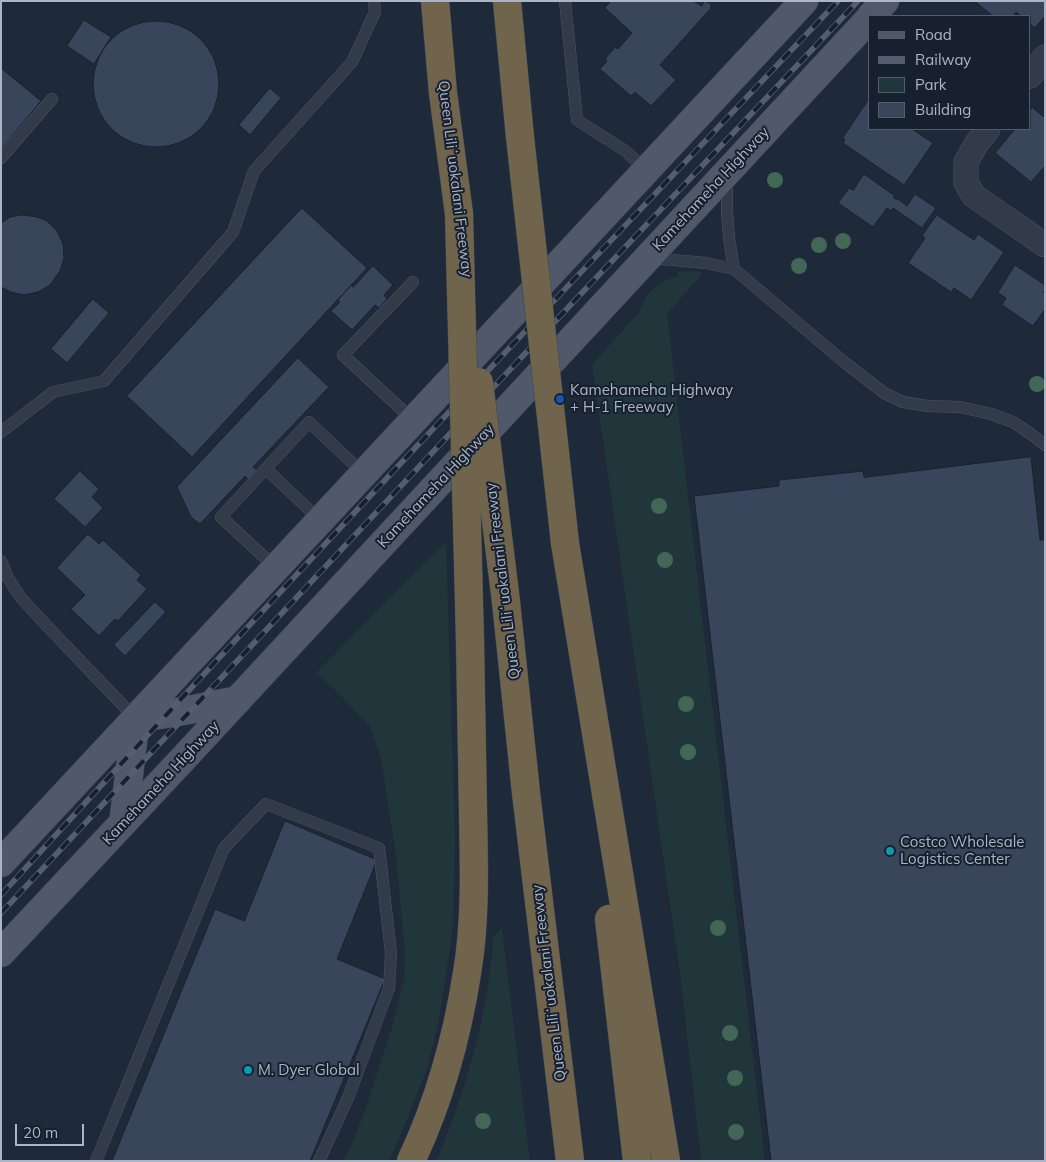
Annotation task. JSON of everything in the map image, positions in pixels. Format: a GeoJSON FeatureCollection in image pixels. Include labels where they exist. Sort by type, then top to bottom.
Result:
{"type":"FeatureCollection","features":[{"type":"Feature","properties":{"kind":"highway","name":"Queen Liliʻuokalani Freeway"},"geometry":{"type":"LineString","coordinates":[[435,1],[443,93],[506,602],[525,783],[570,1161]]}},
{"type":"Feature","properties":{"kind":"highway"},"geometry":{"type":"LineString","coordinates":[[507,1],[520,138],[565,543],[637,1161]]}},
{"type":"Feature","properties":{"kind":"highway"},"geometry":{"type":"LineString","coordinates":[[411,1161],[432,1111],[458,1020],[468,964],[475,877],[459,214]]}},
{"type":"Feature","properties":{"kind":"highway"},"geometry":{"type":"LineString","coordinates":[[565,543],[666,1161]]}},
{"type":"Feature","properties":{"kind":"main road"},"geometry":{"type":"LineString","coordinates":[[1,863],[804,1]]}},
{"type":"Feature","properties":{"kind":"main road","name":"Kamehameha Highway"},"geometry":{"type":"LineString","coordinates":[[872,15],[885,1]]}},
{"type":"Feature","properties":{"kind":"main road","name":"Kamehameha Highway"},"geometry":{"type":"LineString","coordinates":[[1,953],[238,700],[868,19]]}},
{"type":"Feature","properties":{"kind":"main road"},"geometry":{"type":"LineString","coordinates":[[136,719],[238,700]]}},
{"type":"Feature","properties":{"kind":"main road"},"geometry":{"type":"LineString","coordinates":[[123,823],[136,719]]}},
{"type":"Feature","properties":{"kind":"street"},"geometry":{"type":"LineString","coordinates":[[1031,75],[1045,57]]}},
{"type":"Feature","properties":{"kind":"street"},"geometry":{"type":"LineString","coordinates":[[987,130],[966,162],[966,183],[974,196],[1045,245]]}},
{"type":"Feature","properties":{"kind":"lane"},"geometry":{"type":"LineString","coordinates":[[1,432],[53,392],[104,381],[111,374],[233,232],[254,171],[352,62],[375,12],[374,1]]}},
{"type":"Feature","properties":{"kind":"lane"},"geometry":{"type":"LineString","coordinates":[[565,1],[577,120],[627,152],[646,171]]}},
{"type":"Feature","properties":{"kind":"lane"},"geometry":{"type":"LineString","coordinates":[[1,158],[52,99]]}},
{"type":"Feature","properties":{"kind":"lane"},"geometry":{"type":"LineString","coordinates":[[727,172],[727,212],[734,269]]}},
{"type":"Feature","properties":{"kind":"lane"},"geometry":{"type":"LineString","coordinates":[[648,257],[706,263],[734,269],[844,362],[884,393],[903,402],[927,406],[960,407],[991,414],[1014,422],[1045,444]]}},
{"type":"Feature","properties":{"kind":"lane"},"geometry":{"type":"LineString","coordinates":[[413,282],[343,355],[414,421]]}},
{"type":"Feature","properties":{"kind":"lane"},"geometry":{"type":"LineString","coordinates":[[276,568],[221,516],[309,422],[364,474]]}},
{"type":"Feature","properties":{"kind":"lane"},"geometry":{"type":"LineString","coordinates":[[266,469],[321,521]]}},
{"type":"Feature","properties":{"kind":"lane"},"geometry":{"type":"LineString","coordinates":[[1,561],[5,578],[21,598],[136,719]]}},
{"type":"Feature","properties":{"kind":"lane"},"geometry":{"type":"LineString","coordinates":[[96,1161],[224,848],[266,804],[379,848],[391,953],[389,988],[348,1098],[319,1161]]}},
{"type":"Feature","properties":{"kind":"green space"},"geometry":{"type":"Polygon","coordinates":[[[694,271],[703,273],[667,314],[765,1161],[701,1161],[680,973],[592,365],[640,311],[646,298],[654,288],[678,276],[678,272],[694,271]]]}},
{"type":"Feature","properties":{"kind":"green space"},"geometry":{"type":"Polygon","coordinates":[[[446,541],[455,838],[453,929],[438,1025],[426,1071],[389,1161],[343,1161],[367,1104],[393,1024],[404,978],[405,951],[396,856],[381,758],[370,726],[316,673],[446,541]]]}},
{"type":"Feature","properties":{"kind":"green space"},"geometry":{"type":"Polygon","coordinates":[[[502,928],[530,1161],[437,1161],[466,1079],[481,1023],[491,966],[493,937],[502,928]]]}},
{"type":"Feature","properties":{"kind":"building"},"geometry":{"type":"Polygon","coordinates":[[[611,1],[693,1],[702,6],[704,1],[711,4],[711,8],[660,65],[676,80],[651,106],[635,92],[631,96],[600,69],[607,61],[605,59],[615,47],[618,49],[632,33],[605,8],[611,1]]]}},
{"type":"Feature","properties":{"kind":"building"},"geometry":{"type":"Polygon","coordinates":[[[975,1],[1045,1],[1045,16],[1035,28],[1031,25],[1031,15],[1020,15],[1016,12],[1014,15],[992,15],[975,1]]]}},
{"type":"Feature","properties":{"kind":"building"},"geometry":{"type":"Polygon","coordinates":[[[84,20],[111,37],[94,64],[67,46],[84,20]]]}},
{"type":"Feature","properties":{"kind":"building"},"geometry":{"type":"Polygon","coordinates":[[[156,21],[180,25],[201,39],[215,60],[219,84],[215,108],[201,129],[180,143],[156,147],[132,143],[111,129],[97,108],[93,84],[97,60],[111,39],[132,25],[156,21]]]}},
{"type":"Feature","properties":{"kind":"building"},"geometry":{"type":"Polygon","coordinates":[[[1,68],[41,101],[1,149],[1,68]]]}},
{"type":"Feature","properties":{"kind":"building"},"geometry":{"type":"Polygon","coordinates":[[[270,88],[281,98],[250,135],[239,125],[270,88]]]}},
{"type":"Feature","properties":{"kind":"building"},"geometry":{"type":"Polygon","coordinates":[[[868,100],[868,130],[914,130],[933,143],[904,185],[843,143],[845,140],[843,138],[868,100]]]}},
{"type":"Feature","properties":{"kind":"building"},"geometry":{"type":"Polygon","coordinates":[[[1032,107],[1045,118],[1045,166],[1031,182],[995,153],[1014,130],[1031,130],[1032,107]]]}},
{"type":"Feature","properties":{"kind":"building"},"geometry":{"type":"Polygon","coordinates":[[[864,174],[907,206],[915,194],[936,208],[922,228],[893,208],[891,211],[887,208],[873,227],[838,203],[849,188],[853,190],[864,174]]]}},
{"type":"Feature","properties":{"kind":"building"},"geometry":{"type":"Polygon","coordinates":[[[302,208],[367,268],[192,457],[127,396],[302,208]]]}},
{"type":"Feature","properties":{"kind":"building"},"geometry":{"type":"Polygon","coordinates":[[[23,215],[47,221],[57,231],[63,244],[64,258],[60,271],[50,285],[38,292],[24,295],[1,287],[1,223],[10,217],[23,215]]]}},
{"type":"Feature","properties":{"kind":"building"},"geometry":{"type":"Polygon","coordinates":[[[937,215],[974,240],[978,234],[1004,252],[971,300],[954,288],[951,292],[908,263],[925,238],[922,236],[937,215]]]}},
{"type":"Feature","properties":{"kind":"building"},"geometry":{"type":"Polygon","coordinates":[[[1015,265],[1045,285],[1043,292],[1045,293],[1045,309],[1033,326],[1002,305],[1006,298],[998,293],[1015,265]]]}},
{"type":"Feature","properties":{"kind":"building"},"geometry":{"type":"Polygon","coordinates":[[[373,266],[393,285],[384,295],[387,299],[379,308],[375,305],[352,330],[331,311],[340,302],[338,300],[351,285],[353,287],[373,266]]]}},
{"type":"Feature","properties":{"kind":"building"},"geometry":{"type":"Polygon","coordinates":[[[93,299],[109,313],[67,363],[51,349],[93,299]]]}},
{"type":"Feature","properties":{"kind":"building"},"geometry":{"type":"Polygon","coordinates":[[[298,358],[329,387],[253,467],[257,470],[249,480],[245,476],[200,524],[191,517],[177,487],[298,358]]]}},
{"type":"Feature","properties":{"kind":"building","name":"Costco Wholesale Logistics Center"},"geometry":{"type":"Polygon","coordinates":[[[1031,457],[1040,540],[1045,540],[1045,1161],[771,1161],[694,496],[779,486],[779,480],[863,471],[864,477],[1031,457]]]}},
{"type":"Feature","properties":{"kind":"building"},"geometry":{"type":"Polygon","coordinates":[[[80,471],[99,489],[92,497],[103,508],[85,527],[54,499],[80,471]]]}},
{"type":"Feature","properties":{"kind":"building"},"geometry":{"type":"Polygon","coordinates":[[[88,534],[99,544],[103,540],[141,575],[137,580],[147,589],[118,621],[115,619],[99,636],[71,609],[85,595],[57,568],[88,534]]]}},
{"type":"Feature","properties":{"kind":"building"},"geometry":{"type":"Polygon","coordinates":[[[155,602],[166,612],[125,656],[114,645],[155,602]]]}},
{"type":"Feature","properties":{"kind":"building","name":"M. Dyer Global"},"geometry":{"type":"Polygon","coordinates":[[[285,821],[377,860],[337,959],[385,979],[310,1161],[112,1161],[215,909],[244,921],[285,821]]]}},
{"type":"Feature","properties":{"kind":"railway"},"geometry":{"type":"LineString","coordinates":[[1,895],[313,557],[838,1]]}},
{"type":"Feature","properties":{"kind":"railway"},"geometry":{"type":"LineString","coordinates":[[1,913],[858,1]]}},
{"type":"Feature","properties":{"kind":"place","name":"Kamehameha Highway + H-1 Freeway"},"geometry":{"type":"Point","coordinates":[560,399]}},
{"type":"Feature","properties":{"kind":"place","name":"Costco Wholesale Logistics Center"},"geometry":{"type":"Point","coordinates":[890,851]}},
{"type":"Feature","properties":{"kind":"place","name":"M. Dyer Global"},"geometry":{"type":"Point","coordinates":[248,1070]}}]}
